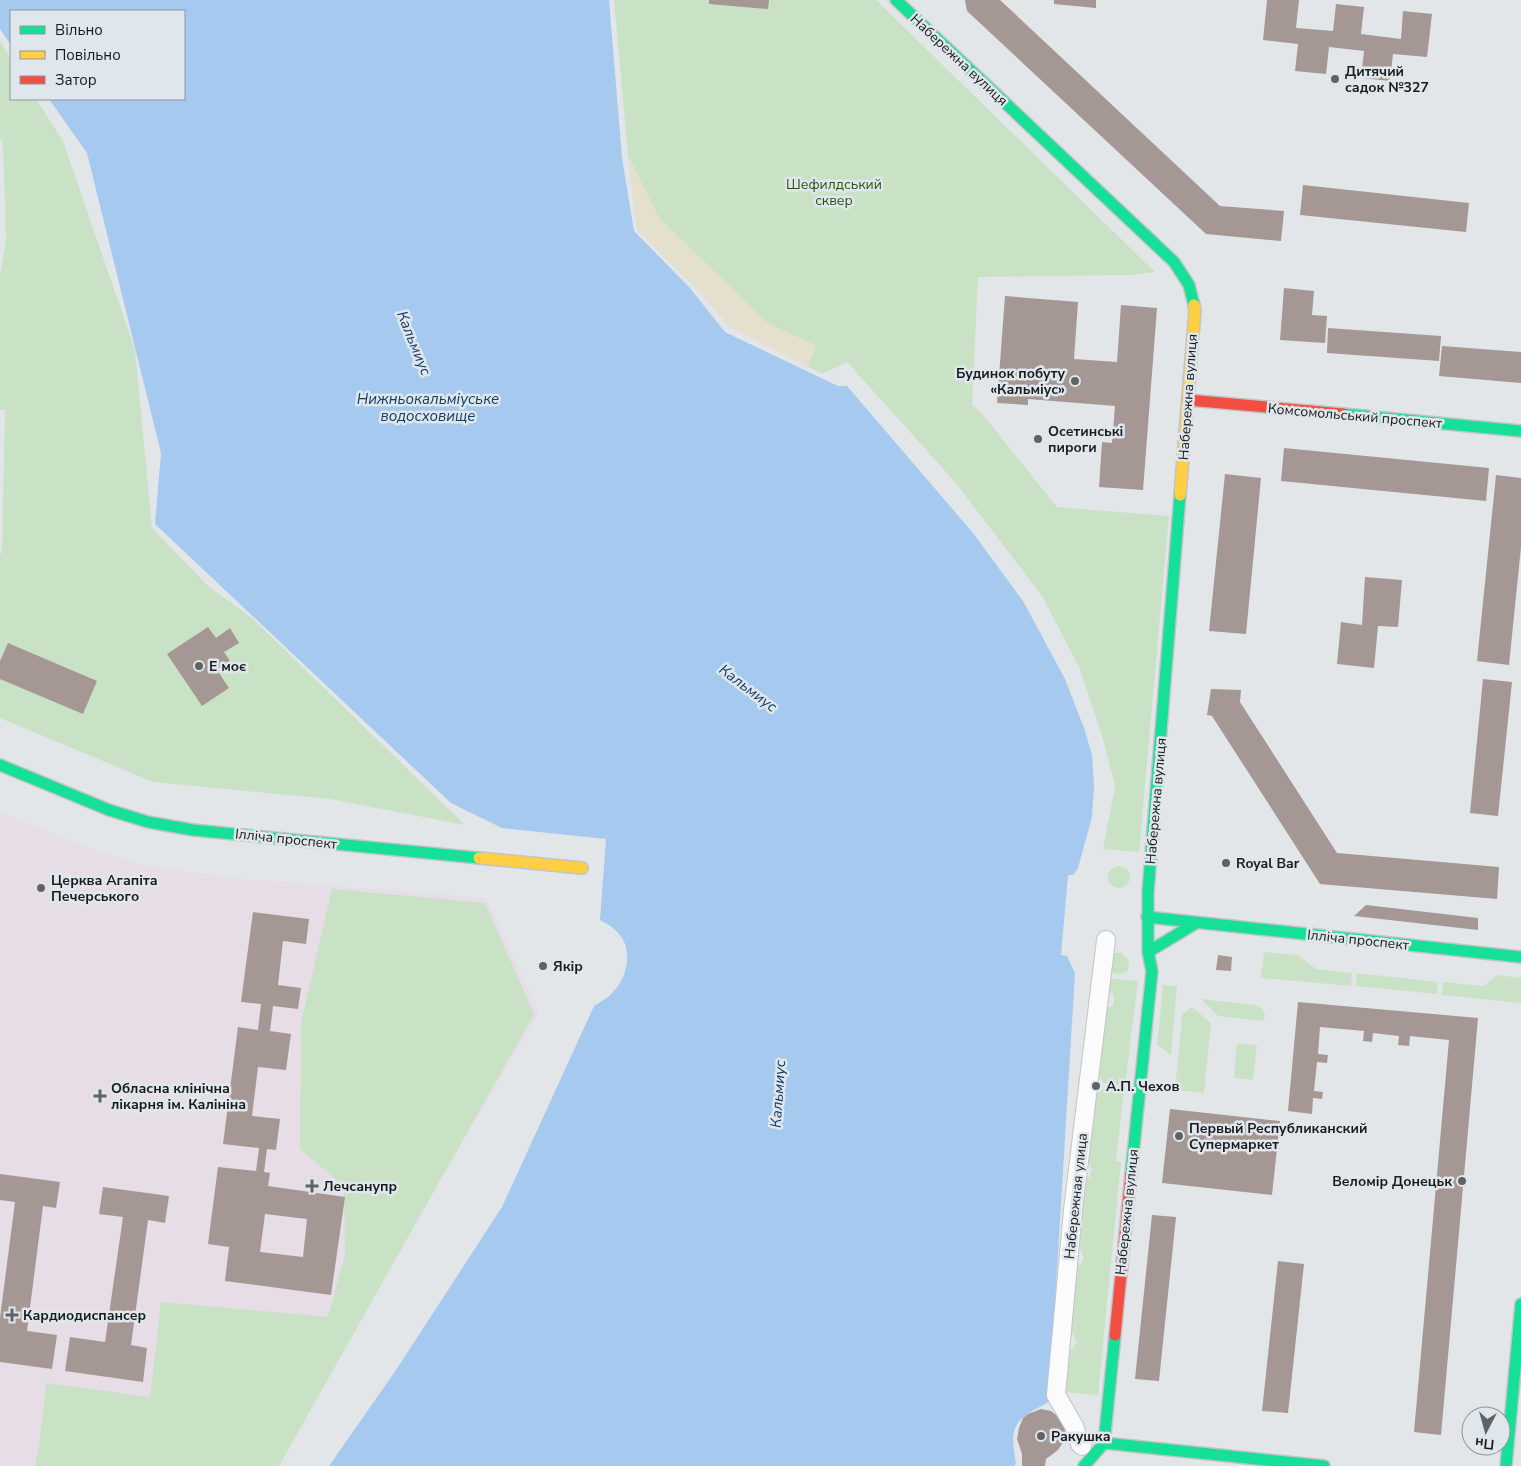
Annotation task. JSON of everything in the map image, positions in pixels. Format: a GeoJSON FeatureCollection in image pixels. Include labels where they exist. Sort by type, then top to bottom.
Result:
{"type":"FeatureCollection","features":[{"type":"Feature","properties":{"kind":"main road","name":"Набережна вулиця"},"geometry":{"type":"LineString","coordinates":[[896,0],[1174,262],[1189,285],[1194,310],[1147,917]]}},
{"type":"Feature","properties":{"kind":"main road","name":"Комсомольський проспект"},"geometry":{"type":"LineString","coordinates":[[1188,400],[1521,431]]}},
{"type":"Feature","properties":{"kind":"main road","name":"Ілліча проспект"},"geometry":{"type":"LineString","coordinates":[[0,765],[109,810],[148,822],[193,830],[582,868]]}},
{"type":"Feature","properties":{"kind":"main road","name":"Ілліча проспект"},"geometry":{"type":"LineString","coordinates":[[1147,917],[1521,957]]}},
{"type":"Feature","properties":{"kind":"main road"},"geometry":{"type":"LineString","coordinates":[[1147,917],[1148,952],[1196,923]]}},
{"type":"Feature","properties":{"kind":"main road","name":"Набережна вулиця"},"geometry":{"type":"LineString","coordinates":[[1104,1443],[1152,971],[1148,952]]}},
{"type":"Feature","properties":{"kind":"main road"},"geometry":{"type":"LineString","coordinates":[[1506,1466],[1521,1304]]}},
{"type":"Feature","properties":{"kind":"main road"},"geometry":{"type":"LineString","coordinates":[[1084,1466],[1104,1443],[1324,1466]]}},
{"type":"Feature","properties":{"kind":"street","name":"Набережная улица"},"geometry":{"type":"LineString","coordinates":[[1082,1446],[1074,1426],[1056,1395],[1073,1210],[1106,940]]}},
{"type":"Feature","properties":{"kind":"shaded area"},"geometry":{"type":"Polygon","coordinates":[[[0,812],[93,849],[146,866],[232,878],[486,898],[539,1012],[350,1333],[150,1466],[0,1466],[0,812]]]}},
{"type":"Feature","properties":{"kind":"green space","name":"Шефилдський сквер"},"geometry":{"type":"Polygon","coordinates":[[[614,0],[876,0],[1155,272],[1133,275],[978,277],[972,405],[984,416],[1057,507],[1169,516],[1139,852],[1103,849],[1115,786],[1102,736],[1079,667],[1042,596],[955,482],[847,362],[822,374],[730,327],[701,293],[637,230],[614,0]]]}},
{"type":"Feature","properties":{"kind":"green space"},"geometry":{"type":"Polygon","coordinates":[[[0,41],[10,57],[10,100],[37,100],[63,141],[135,350],[152,528],[207,585],[252,618],[465,825],[330,799],[153,782],[0,718],[0,556],[2,549],[5,410],[0,410],[0,274],[6,241],[3,144],[0,138],[0,41]]]}},
{"type":"Feature","properties":{"kind":"green space"},"geometry":{"type":"Polygon","coordinates":[[[1119,866],[1127,869],[1130,877],[1127,885],[1119,888],[1111,885],[1108,877],[1111,869],[1119,866]]]}},
{"type":"Feature","properties":{"kind":"green space"},"geometry":{"type":"Polygon","coordinates":[[[332,889],[485,903],[534,1014],[279,1466],[35,1466],[46,1383],[150,1397],[161,1302],[328,1317],[345,1255],[344,1186],[300,1149],[301,1023],[332,889]]]}},
{"type":"Feature","properties":{"kind":"green space"},"geometry":{"type":"Polygon","coordinates":[[[1264,952],[1298,955],[1316,969],[1352,973],[1351,986],[1261,978],[1264,952]]]}},
{"type":"Feature","properties":{"kind":"green space"},"geometry":{"type":"Polygon","coordinates":[[[1122,953],[1129,960],[1128,970],[1122,974],[1111,972],[1111,954],[1122,953]]]}},
{"type":"Feature","properties":{"kind":"green space"},"geometry":{"type":"Polygon","coordinates":[[[1357,973],[1438,982],[1437,994],[1356,986],[1357,973]]]}},
{"type":"Feature","properties":{"kind":"green space"},"geometry":{"type":"Polygon","coordinates":[[[1498,975],[1521,978],[1521,1003],[1442,995],[1443,982],[1483,986],[1498,975]]]}},
{"type":"Feature","properties":{"kind":"green space"},"geometry":{"type":"Polygon","coordinates":[[[1107,978],[1138,981],[1125,1086],[1104,1083],[1100,1077],[1095,1075],[1104,1009],[1112,1006],[1114,1002],[1113,994],[1105,989],[1107,978]]]}},
{"type":"Feature","properties":{"kind":"green space"},"geometry":{"type":"Polygon","coordinates":[[[1163,985],[1177,986],[1171,1055],[1157,1045],[1163,985]]]}},
{"type":"Feature","properties":{"kind":"green space"},"geometry":{"type":"Polygon","coordinates":[[[1201,999],[1256,1005],[1265,1014],[1264,1021],[1218,1016],[1201,999]]]}},
{"type":"Feature","properties":{"kind":"green space"},"geometry":{"type":"Polygon","coordinates":[[[1192,1007],[1211,1023],[1204,1093],[1175,1090],[1182,1015],[1192,1007]]]}},
{"type":"Feature","properties":{"kind":"green space"},"geometry":{"type":"Polygon","coordinates":[[[1237,1043],[1257,1045],[1253,1080],[1234,1078],[1237,1043]]]}},
{"type":"Feature","properties":{"kind":"green space"},"geometry":{"type":"Polygon","coordinates":[[[1103,1089],[1124,1091],[1116,1161],[1121,1162],[1098,1395],[1061,1392],[1066,1352],[1072,1350],[1076,1343],[1074,1335],[1068,1332],[1074,1267],[1080,1265],[1084,1258],[1081,1251],[1075,1248],[1082,1180],[1089,1178],[1092,1170],[1089,1164],[1085,1162],[1092,1095],[1097,1094],[1103,1089]]]}},
{"type":"Feature","properties":{"kind":"sand"},"geometry":{"type":"Polygon","coordinates":[[[628,155],[659,218],[768,323],[817,346],[807,367],[730,327],[701,293],[637,230],[628,155]]]}},
{"type":"Feature","properties":{"kind":"water","name":"Нижньокальміуське водосховище"},"geometry":{"type":"Polygon","coordinates":[[[0,0],[609,0],[622,158],[634,231],[689,287],[725,332],[838,386],[847,386],[973,533],[1023,601],[1065,679],[1084,728],[1092,755],[1094,785],[1092,817],[1078,868],[1073,875],[1068,875],[1061,955],[1067,956],[1075,973],[1049,1402],[1021,1419],[1017,1425],[1013,1440],[1016,1464],[1014,1466],[329,1466],[396,1370],[502,1207],[594,1006],[611,994],[622,978],[627,961],[627,953],[622,937],[600,920],[606,839],[502,828],[451,803],[155,524],[161,453],[87,153],[50,100],[185,100],[185,10],[10,10],[10,44],[0,29],[0,0]]]}},
{"type":"Feature","properties":{"kind":"building"},"geometry":{"type":"Polygon","coordinates":[[[709,0],[769,0],[768,9],[709,4],[709,0]]]}},
{"type":"Feature","properties":{"kind":"building"},"geometry":{"type":"Polygon","coordinates":[[[965,0],[1000,0],[1220,206],[1284,211],[1281,241],[1206,234],[967,11],[965,0]]]}},
{"type":"Feature","properties":{"kind":"building"},"geometry":{"type":"Polygon","coordinates":[[[1054,0],[1096,0],[1096,8],[1054,4],[1054,0]]]}},
{"type":"Feature","properties":{"kind":"building"},"geometry":{"type":"Polygon","coordinates":[[[1267,0],[1299,0],[1296,28],[1333,31],[1336,4],[1364,7],[1361,34],[1401,39],[1403,11],[1432,14],[1427,57],[1393,54],[1390,81],[1361,78],[1364,51],[1329,47],[1326,74],[1295,71],[1298,44],[1263,40],[1267,0]]]}},
{"type":"Feature","properties":{"kind":"building"},"geometry":{"type":"Polygon","coordinates":[[[1303,185],[1469,203],[1466,232],[1300,215],[1303,185]]]}},
{"type":"Feature","properties":{"kind":"building"},"geometry":{"type":"Polygon","coordinates":[[[1284,288],[1314,291],[1312,315],[1327,316],[1325,343],[1280,340],[1284,288]]]}},
{"type":"Feature","properties":{"kind":"building","name":"Будинок побуту «Кальміус»"},"geometry":{"type":"Polygon","coordinates":[[[1005,296],[1078,302],[1074,359],[1117,362],[1121,305],[1157,308],[1143,490],[1099,487],[1102,442],[1112,443],[1115,406],[1028,399],[1028,405],[997,403],[1005,296]]]}},
{"type":"Feature","properties":{"kind":"building"},"geometry":{"type":"Polygon","coordinates":[[[1328,328],[1441,336],[1439,361],[1327,353],[1328,328]]]}},
{"type":"Feature","properties":{"kind":"building"},"geometry":{"type":"Polygon","coordinates":[[[1442,346],[1521,352],[1521,383],[1439,376],[1442,346]]]}},
{"type":"Feature","properties":{"kind":"building"},"geometry":{"type":"Polygon","coordinates":[[[1284,448],[1489,468],[1486,501],[1281,481],[1284,448]]]}},
{"type":"Feature","properties":{"kind":"building"},"geometry":{"type":"Polygon","coordinates":[[[1225,474],[1261,478],[1246,634],[1209,631],[1225,474]]]}},
{"type":"Feature","properties":{"kind":"building"},"geometry":{"type":"Polygon","coordinates":[[[1496,475],[1521,478],[1521,547],[1509,665],[1477,661],[1496,475]]]}},
{"type":"Feature","properties":{"kind":"building"},"geometry":{"type":"Polygon","coordinates":[[[1365,577],[1402,580],[1398,627],[1378,626],[1374,668],[1337,664],[1341,622],[1362,625],[1365,577]]]}},
{"type":"Feature","properties":{"kind":"building","name":"Е моє"},"geometry":{"type":"Polygon","coordinates":[[[208,627],[216,638],[230,628],[239,643],[224,652],[230,661],[217,670],[229,688],[202,706],[167,654],[208,627]]]}},
{"type":"Feature","properties":{"kind":"building"},"geometry":{"type":"Polygon","coordinates":[[[8,643],[97,681],[83,714],[0,679],[0,661],[8,643]]]}},
{"type":"Feature","properties":{"kind":"building"},"geometry":{"type":"Polygon","coordinates":[[[1483,679],[1512,682],[1498,816],[1470,813],[1483,679]]]}},
{"type":"Feature","properties":{"kind":"building"},"geometry":{"type":"Polygon","coordinates":[[[1211,689],[1241,690],[1240,702],[1337,853],[1499,867],[1497,899],[1320,884],[1212,716],[1207,715],[1211,689]]]}},
{"type":"Feature","properties":{"kind":"building"},"geometry":{"type":"Polygon","coordinates":[[[1366,905],[1478,918],[1478,930],[1354,916],[1366,905]]]}},
{"type":"Feature","properties":{"kind":"building"},"geometry":{"type":"Polygon","coordinates":[[[253,912],[309,919],[306,944],[283,941],[278,985],[301,988],[298,1009],[273,1006],[270,1031],[291,1034],[286,1070],[258,1067],[252,1116],[280,1119],[276,1150],[267,1149],[264,1172],[270,1173],[268,1186],[345,1197],[331,1295],[225,1281],[229,1247],[208,1244],[218,1167],[256,1171],[259,1148],[223,1144],[238,1027],[258,1030],[261,1004],[241,1002],[253,912]],[[265,1214],[260,1252],[303,1257],[307,1219],[265,1214]]]}},
{"type":"Feature","properties":{"kind":"building"},"geometry":{"type":"Polygon","coordinates":[[[1218,955],[1232,957],[1231,971],[1216,970],[1218,955]]]}},
{"type":"Feature","properties":{"kind":"building"},"geometry":{"type":"Polygon","coordinates":[[[1298,1002],[1478,1018],[1441,1435],[1414,1432],[1449,1040],[1410,1036],[1409,1046],[1398,1045],[1399,1036],[1373,1033],[1372,1042],[1363,1041],[1364,1031],[1320,1027],[1318,1054],[1328,1055],[1327,1063],[1317,1062],[1314,1091],[1323,1092],[1322,1099],[1313,1098],[1312,1114],[1288,1111],[1298,1002]]]}},
{"type":"Feature","properties":{"kind":"building"},"geometry":{"type":"Polygon","coordinates":[[[1170,1109],[1280,1121],[1272,1195],[1162,1183],[1170,1109]]]}},
{"type":"Feature","properties":{"kind":"building"},"geometry":{"type":"Polygon","coordinates":[[[0,1174],[60,1182],[56,1208],[43,1206],[27,1331],[57,1335],[52,1369],[0,1362],[0,1318],[15,1202],[0,1200],[0,1174]]]}},
{"type":"Feature","properties":{"kind":"building"},"geometry":{"type":"Polygon","coordinates":[[[103,1187],[169,1196],[165,1223],[148,1220],[131,1345],[147,1348],[143,1382],[65,1371],[70,1337],[105,1342],[123,1217],[99,1214],[103,1187]]]}},
{"type":"Feature","properties":{"kind":"building"},"geometry":{"type":"Polygon","coordinates":[[[1152,1215],[1176,1217],[1159,1381],[1135,1379],[1152,1215]]]}},
{"type":"Feature","properties":{"kind":"building"},"geometry":{"type":"Polygon","coordinates":[[[1278,1261],[1304,1264],[1288,1413],[1262,1411],[1278,1261]]]}},
{"type":"Feature","properties":{"kind":"building","name":"Ракушка"},"geometry":{"type":"Polygon","coordinates":[[[1041,1409],[1051,1411],[1062,1420],[1066,1431],[1065,1439],[1058,1450],[1046,1459],[1045,1466],[1022,1466],[1022,1454],[1017,1439],[1019,1428],[1023,1418],[1041,1409]]]}},
{"type":"Feature","properties":{"kind":"traffic: fast"},"geometry":{"type":"LineString","coordinates":[[896,0],[1174,262],[1189,285],[1194,305]]}},
{"type":"Feature","properties":{"kind":"traffic: fast"},"geometry":{"type":"LineString","coordinates":[[1343,414],[1521,431]]}},
{"type":"Feature","properties":{"kind":"traffic: fast"},"geometry":{"type":"LineString","coordinates":[[1131,1174],[1152,971],[1148,952],[1148,892],[1180,495]]}},
{"type":"Feature","properties":{"kind":"traffic: fast"},"geometry":{"type":"LineString","coordinates":[[0,765],[109,810],[148,822],[193,830],[479,858]]}},
{"type":"Feature","properties":{"kind":"traffic: fast"},"geometry":{"type":"LineString","coordinates":[[1147,917],[1521,957]]}},
{"type":"Feature","properties":{"kind":"traffic: fast"},"geometry":{"type":"LineString","coordinates":[[1148,952],[1196,923]]}},
{"type":"Feature","properties":{"kind":"traffic: fast"},"geometry":{"type":"LineString","coordinates":[[1506,1466],[1521,1304]]}},
{"type":"Feature","properties":{"kind":"traffic: fast"},"geometry":{"type":"LineString","coordinates":[[1084,1466],[1104,1443],[1115,1335]]}},
{"type":"Feature","properties":{"kind":"traffic: fast"},"geometry":{"type":"LineString","coordinates":[[1104,1443],[1324,1466]]}},
{"type":"Feature","properties":{"kind":"traffic: slow"},"geometry":{"type":"LineString","coordinates":[[1180,495],[1194,305]]}},
{"type":"Feature","properties":{"kind":"traffic: slow"},"geometry":{"type":"LineString","coordinates":[[479,858],[582,868]]}},
{"type":"Feature","properties":{"kind":"traffic: jam"},"geometry":{"type":"LineString","coordinates":[[1188,400],[1343,414]]}},
{"type":"Feature","properties":{"kind":"traffic: jam"},"geometry":{"type":"LineString","coordinates":[[1115,1335],[1131,1174]]}},
{"type":"Feature","properties":{"kind":"place","name":"Дитячий садок №327"},"geometry":{"type":"Point","coordinates":[1335,79]}},
{"type":"Feature","properties":{"kind":"place","name":"Будинок побуту «Кальміус»"},"geometry":{"type":"Point","coordinates":[1075,381]}},
{"type":"Feature","properties":{"kind":"place","name":"Осетинські пироги"},"geometry":{"type":"Point","coordinates":[1038,439]}},
{"type":"Feature","properties":{"kind":"place","name":"Е моє"},"geometry":{"type":"Point","coordinates":[199,666]}},
{"type":"Feature","properties":{"kind":"place","name":"Royal Bar"},"geometry":{"type":"Point","coordinates":[1226,863]}},
{"type":"Feature","properties":{"kind":"place","name":"Церква Агапіта Печерського"},"geometry":{"type":"Point","coordinates":[41,888]}},
{"type":"Feature","properties":{"kind":"place","name":"Якір"},"geometry":{"type":"Point","coordinates":[543,966]}},
{"type":"Feature","properties":{"kind":"place","name":"А.П. Чехов"},"geometry":{"type":"Point","coordinates":[1096,1086]}},
{"type":"Feature","properties":{"kind":"place","name":"Обласна клінічна лікарня ім. Калініна"},"geometry":{"type":"Point","coordinates":[100,1096]}},
{"type":"Feature","properties":{"kind":"place","name":"Первый Республиканский Супермаркет"},"geometry":{"type":"Point","coordinates":[1179,1136]}},
{"type":"Feature","properties":{"kind":"place","name":"Веломір Донецьк"},"geometry":{"type":"Point","coordinates":[1462,1181]}},
{"type":"Feature","properties":{"kind":"place","name":"Лечсанупр"},"geometry":{"type":"Point","coordinates":[312,1186]}},
{"type":"Feature","properties":{"kind":"place","name":"Кардиодиспансер"},"geometry":{"type":"Point","coordinates":[12,1315]}},
{"type":"Feature","properties":{"kind":"place","name":"Ракушка"},"geometry":{"type":"Point","coordinates":[1041,1436]}},
{"type":"Feature","properties":{"kind":"water label","name":"Кальмиус"},"geometry":{"type":"Point","coordinates":[414,343]}},
{"type":"Feature","properties":{"kind":"water label","name":"Кальмиус"},"geometry":{"type":"Point","coordinates":[748,688]}},
{"type":"Feature","properties":{"kind":"water label","name":"Кальмиус"},"geometry":{"type":"Point","coordinates":[778,1094]}}]}
